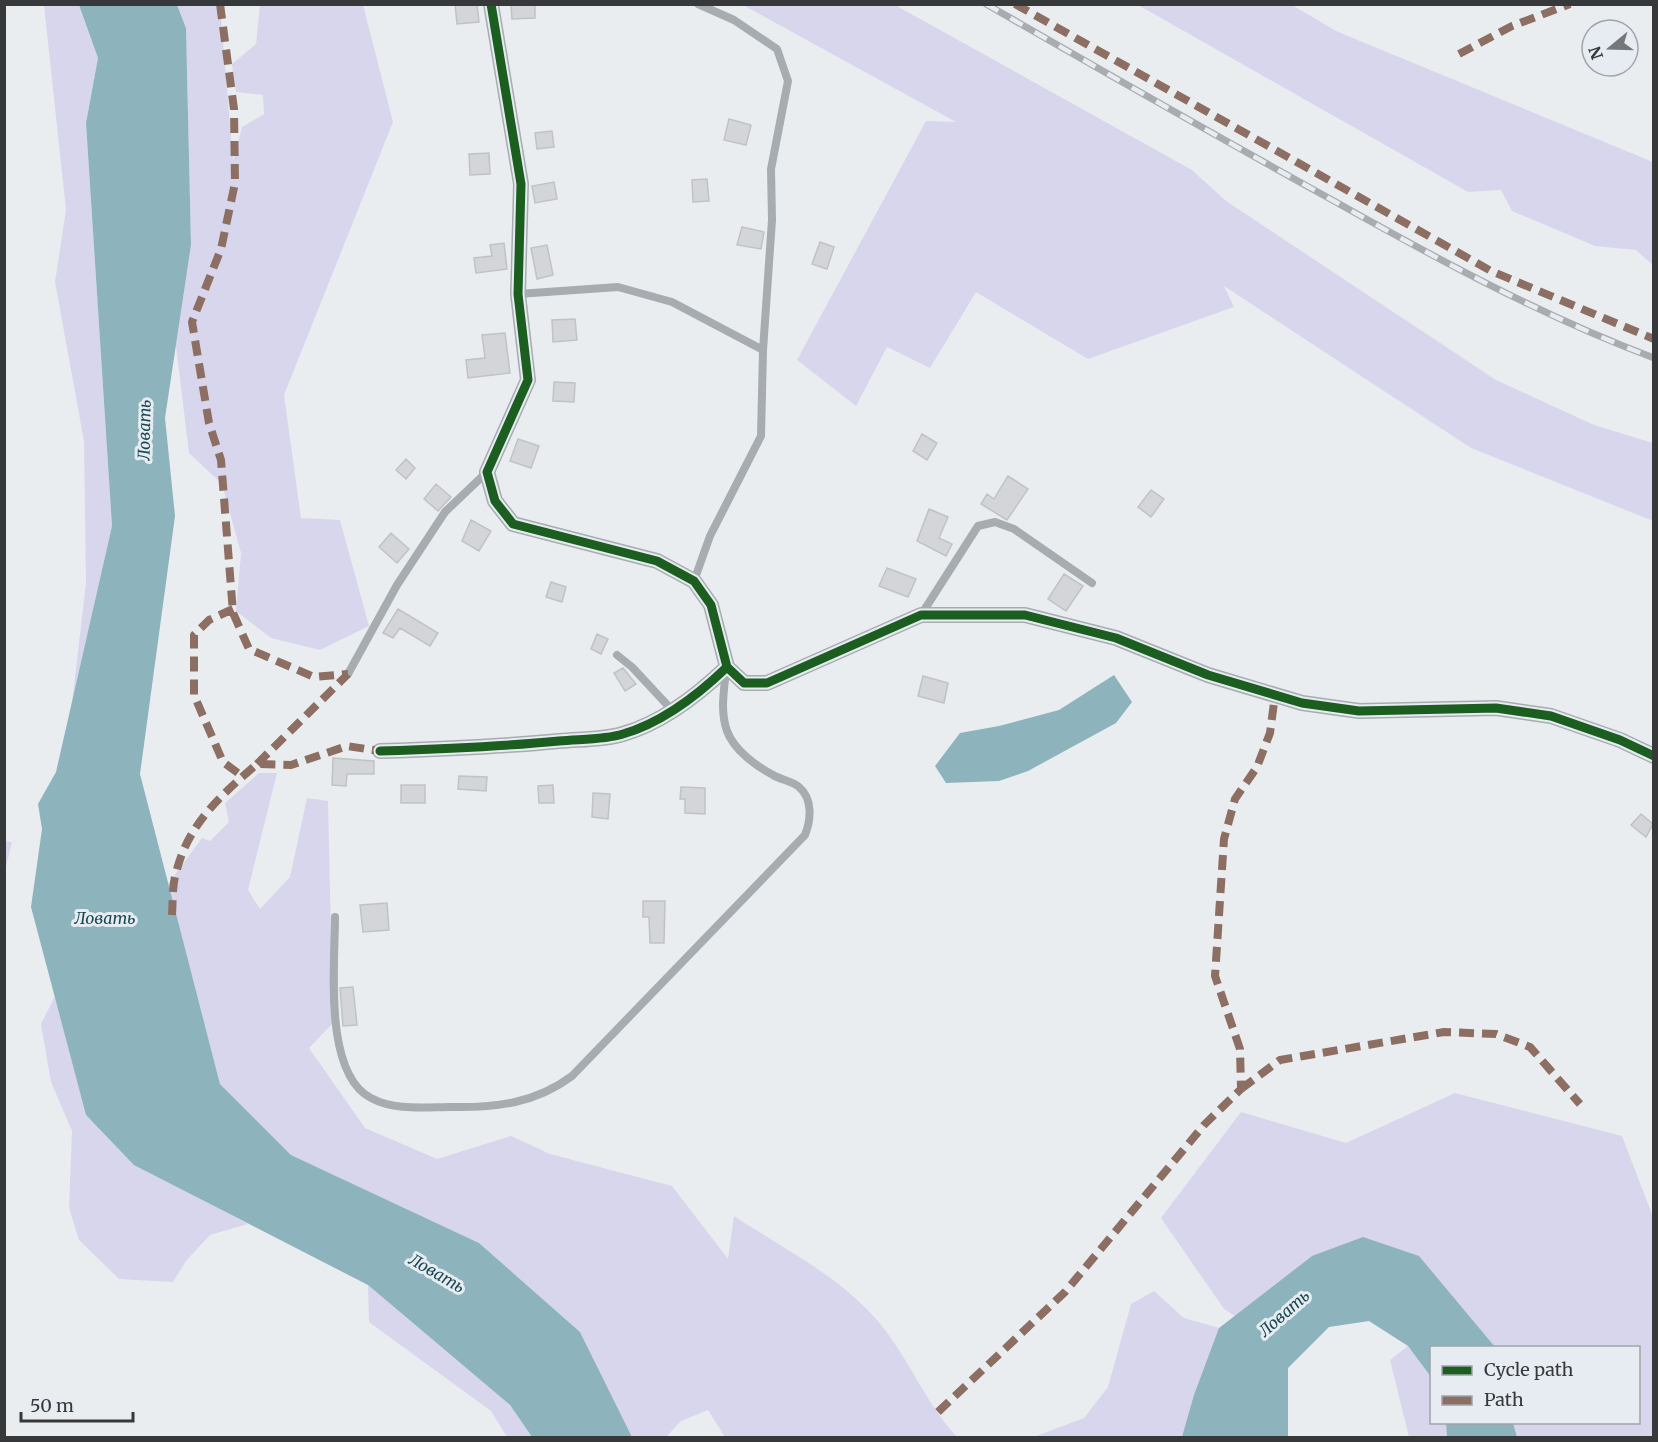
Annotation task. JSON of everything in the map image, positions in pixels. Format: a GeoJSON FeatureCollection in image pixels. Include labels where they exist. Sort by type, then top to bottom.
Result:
{"type":"FeatureCollection","features":[{"type":"Feature","properties":{"kind":"street"},"geometry":{"type":"LineString","coordinates":[[491,4],[521,184],[518,294],[528,380],[487,472],[495,501],[513,524],[657,561],[694,580],[711,605],[727,667],[744,683],[766,683],[921,615],[1025,615],[1116,638],[1208,675],[1302,703],[1359,711],[1496,708],[1551,716],[1620,740],[1653,756]]}},
{"type":"Feature","properties":{"kind":"street"},"geometry":{"type":"LineString","coordinates":[[380,751],[489,748],[622,735],[649,724],[672,710],[710,683],[727,667]]}},
{"type":"Feature","properties":{"kind":"lane"},"geometry":{"type":"LineString","coordinates":[[694,580],[710,536],[761,436],[763,350],[772,220],[771,169],[788,81],[777,49],[734,20],[698,4]]}},
{"type":"Feature","properties":{"kind":"lane"},"geometry":{"type":"LineString","coordinates":[[518,294],[618,286],[672,302],[763,350]]}},
{"type":"Feature","properties":{"kind":"lane"},"geometry":{"type":"LineString","coordinates":[[348,674],[397,585],[445,512],[487,472]]}},
{"type":"Feature","properties":{"kind":"lane"},"geometry":{"type":"LineString","coordinates":[[921,615],[978,526],[995,522],[1014,529],[1092,584]]}},
{"type":"Feature","properties":{"kind":"lane"},"geometry":{"type":"LineString","coordinates":[[617,655],[632,667],[672,710]]}},
{"type":"Feature","properties":{"kind":"lane"},"geometry":{"type":"LineString","coordinates":[[335,917],[336,1039],[345,1070],[356,1086],[370,1098],[398,1107],[468,1107],[513,1105],[553,1090],[572,1076],[775,868],[808,828],[810,822],[807,798],[799,786],[773,775],[746,757],[727,733],[722,706],[727,667]]}},
{"type":"Feature","properties":{"kind":"shaded area"},"geometry":{"type":"Polygon","coordinates":[[[44,5],[79,5],[98,58],[86,123],[112,526],[72,703],[86,583],[84,441],[55,282],[66,210],[44,5]]]}},
{"type":"Feature","properties":{"kind":"shaded area"},"geometry":{"type":"Polygon","coordinates":[[[177,5],[220,5],[233,161],[242,127],[264,114],[263,95],[236,92],[232,64],[256,44],[260,5],[363,5],[393,122],[284,395],[301,518],[340,520],[369,626],[320,650],[271,638],[236,611],[241,553],[222,484],[189,453],[176,346],[191,245],[186,28],[177,5]]]}},
{"type":"Feature","properties":{"kind":"shaded area"},"geometry":{"type":"Polygon","coordinates":[[[743,5],[895,5],[1192,170],[1226,201],[1496,380],[1594,425],[1653,443],[1653,521],[1471,448],[1224,286],[1234,307],[1088,359],[976,292],[930,368],[887,347],[856,406],[797,360],[926,121],[956,122],[743,5]]]}},
{"type":"Feature","properties":{"kind":"shaded area"},"geometry":{"type":"Polygon","coordinates":[[[1138,5],[1292,5],[1336,31],[1653,162],[1653,265],[1636,250],[1595,246],[1512,211],[1501,190],[1468,192],[1138,5]]]}},
{"type":"Feature","properties":{"kind":"shaded area"},"geometry":{"type":"Polygon","coordinates":[[[259,773],[277,773],[248,890],[260,909],[290,877],[307,798],[328,801],[333,1023],[309,1048],[365,1128],[437,1159],[511,1136],[550,1154],[672,1186],[728,1259],[734,1216],[815,1267],[870,1312],[894,1343],[937,1412],[957,1437],[725,1437],[708,1410],[681,1421],[666,1437],[632,1437],[580,1332],[479,1243],[291,1155],[220,1084],[168,884],[202,838],[210,841],[229,822],[225,803],[259,773]]]}},
{"type":"Feature","properties":{"kind":"shaded area"},"geometry":{"type":"Polygon","coordinates":[[[4,841],[12,842],[5,871],[4,841]]]}},
{"type":"Feature","properties":{"kind":"shaded area"},"geometry":{"type":"Polygon","coordinates":[[[55,996],[86,1115],[134,1164],[248,1224],[210,1235],[186,1261],[173,1282],[119,1279],[79,1240],[69,1208],[72,1131],[51,1082],[41,1024],[55,996]]]}},
{"type":"Feature","properties":{"kind":"shaded area"},"geometry":{"type":"Polygon","coordinates":[[[1455,1093],[1622,1136],[1653,1217],[1653,1437],[1517,1437],[1513,1424],[1640,1424],[1640,1346],[1493,1346],[1312,1256],[1235,1316],[1224,1309],[1161,1218],[1241,1112],[1346,1143],[1455,1093]]]}},
{"type":"Feature","properties":{"kind":"shaded area"},"geometry":{"type":"Polygon","coordinates":[[[368,1285],[510,1405],[532,1437],[507,1437],[491,1411],[369,1322],[368,1285]]]}},
{"type":"Feature","properties":{"kind":"shaded area"},"geometry":{"type":"Polygon","coordinates":[[[1154,1291],[1184,1318],[1219,1328],[1186,1437],[1031,1438],[1084,1418],[1108,1387],[1131,1304],[1154,1291]]]}},
{"type":"Feature","properties":{"kind":"shaded area"},"geometry":{"type":"Polygon","coordinates":[[[1408,1346],[1430,1376],[1430,1424],[1446,1424],[1447,1437],[1409,1437],[1390,1360],[1408,1346]]]}},
{"type":"Feature","properties":{"kind":"water","name":"Ловать"},"geometry":{"type":"Polygon","coordinates":[[[79,5],[177,5],[186,28],[191,245],[165,418],[175,516],[140,774],[220,1084],[291,1155],[479,1243],[580,1332],[632,1437],[532,1437],[510,1405],[368,1285],[134,1165],[86,1115],[31,907],[42,829],[38,804],[56,772],[112,526],[86,123],[98,58],[79,5]]]}},
{"type":"Feature","properties":{"kind":"water"},"geometry":{"type":"Polygon","coordinates":[[[1114,675],[1132,702],[1116,723],[1028,771],[999,781],[946,783],[935,766],[960,733],[999,726],[1059,710],[1114,675]]]}},
{"type":"Feature","properties":{"kind":"water","name":"Ловать"},"geometry":{"type":"Polygon","coordinates":[[[1363,1237],[1419,1256],[1494,1346],[1430,1346],[1430,1376],[1408,1346],[1369,1321],[1329,1327],[1288,1368],[1288,1437],[1182,1437],[1194,1395],[1219,1328],[1312,1256],[1363,1237]]]}},
{"type":"Feature","properties":{"kind":"water"},"geometry":{"type":"Polygon","coordinates":[[[1446,1424],[1513,1424],[1517,1437],[1447,1437],[1446,1424]]]}},
{"type":"Feature","properties":{"kind":"building"},"geometry":{"type":"Polygon","coordinates":[[[455,4],[477,4],[479,22],[457,24],[455,4]]]}},
{"type":"Feature","properties":{"kind":"building"},"geometry":{"type":"Polygon","coordinates":[[[511,4],[535,4],[535,18],[512,19],[511,4]]]}},
{"type":"Feature","properties":{"kind":"building"},"geometry":{"type":"Polygon","coordinates":[[[729,119],[751,125],[746,145],[724,140],[729,119]]]}},
{"type":"Feature","properties":{"kind":"building"},"geometry":{"type":"Polygon","coordinates":[[[552,131],[554,147],[537,149],[535,133],[552,131]]]}},
{"type":"Feature","properties":{"kind":"building"},"geometry":{"type":"Polygon","coordinates":[[[489,153],[490,174],[470,175],[469,154],[489,153]]]}},
{"type":"Feature","properties":{"kind":"building"},"geometry":{"type":"Polygon","coordinates":[[[707,179],[709,201],[693,202],[692,180],[707,179]]]}},
{"type":"Feature","properties":{"kind":"building"},"geometry":{"type":"Polygon","coordinates":[[[554,182],[557,199],[535,203],[532,186],[554,182]]]}},
{"type":"Feature","properties":{"kind":"building"},"geometry":{"type":"Polygon","coordinates":[[[742,227],[764,232],[761,249],[737,245],[742,227]]]}},
{"type":"Feature","properties":{"kind":"building"},"geometry":{"type":"Polygon","coordinates":[[[820,242],[834,247],[827,269],[812,264],[820,242]]]}},
{"type":"Feature","properties":{"kind":"building"},"geometry":{"type":"Polygon","coordinates":[[[504,243],[507,269],[476,273],[474,258],[492,256],[490,245],[504,243]]]}},
{"type":"Feature","properties":{"kind":"building"},"geometry":{"type":"Polygon","coordinates":[[[547,245],[553,275],[537,279],[531,248],[547,245]]]}},
{"type":"Feature","properties":{"kind":"building"},"geometry":{"type":"Polygon","coordinates":[[[575,319],[577,340],[553,342],[552,320],[575,319]]]}},
{"type":"Feature","properties":{"kind":"building"},"geometry":{"type":"Polygon","coordinates":[[[505,333],[510,373],[468,378],[466,360],[485,358],[482,335],[505,333]]]}},
{"type":"Feature","properties":{"kind":"building"},"geometry":{"type":"Polygon","coordinates":[[[554,382],[575,383],[574,402],[553,401],[554,382]]]}},
{"type":"Feature","properties":{"kind":"building"},"geometry":{"type":"Polygon","coordinates":[[[922,434],[937,443],[927,460],[913,451],[922,434]]]}},
{"type":"Feature","properties":{"kind":"building"},"geometry":{"type":"Polygon","coordinates":[[[518,439],[539,446],[531,468],[510,461],[518,439]]]}},
{"type":"Feature","properties":{"kind":"building"},"geometry":{"type":"Polygon","coordinates":[[[406,459],[415,468],[406,479],[396,470],[406,459]]]}},
{"type":"Feature","properties":{"kind":"building"},"geometry":{"type":"Polygon","coordinates":[[[1008,476],[1028,489],[1007,520],[981,504],[987,494],[994,499],[1008,476]]]}},
{"type":"Feature","properties":{"kind":"building"},"geometry":{"type":"Polygon","coordinates":[[[436,484],[451,497],[438,511],[424,499],[436,484]]]}},
{"type":"Feature","properties":{"kind":"building"},"geometry":{"type":"Polygon","coordinates":[[[1151,490],[1164,499],[1151,517],[1138,507],[1151,490]]]}},
{"type":"Feature","properties":{"kind":"building"},"geometry":{"type":"Polygon","coordinates":[[[929,509],[948,517],[939,538],[952,544],[946,556],[917,541],[929,509]]]}},
{"type":"Feature","properties":{"kind":"building"},"geometry":{"type":"Polygon","coordinates":[[[471,520],[491,531],[479,551],[462,541],[471,520]]]}},
{"type":"Feature","properties":{"kind":"building"},"geometry":{"type":"Polygon","coordinates":[[[391,533],[409,549],[397,563],[379,547],[391,533]]]}},
{"type":"Feature","properties":{"kind":"building"},"geometry":{"type":"Polygon","coordinates":[[[887,568],[916,579],[908,597],[879,586],[887,568]]]}},
{"type":"Feature","properties":{"kind":"building"},"geometry":{"type":"Polygon","coordinates":[[[1064,574],[1083,586],[1066,611],[1048,599],[1064,574]]]}},
{"type":"Feature","properties":{"kind":"building"},"geometry":{"type":"Polygon","coordinates":[[[551,582],[566,587],[562,602],[546,597],[551,582]]]}},
{"type":"Feature","properties":{"kind":"building"},"geometry":{"type":"Polygon","coordinates":[[[398,609],[438,633],[430,646],[400,628],[393,638],[383,633],[398,609]]]}},
{"type":"Feature","properties":{"kind":"building"},"geometry":{"type":"Polygon","coordinates":[[[597,634],[608,639],[601,654],[591,649],[597,634]]]}},
{"type":"Feature","properties":{"kind":"building"},"geometry":{"type":"Polygon","coordinates":[[[623,668],[636,684],[625,691],[614,673],[623,668]]]}},
{"type":"Feature","properties":{"kind":"building"},"geometry":{"type":"Polygon","coordinates":[[[923,676],[948,683],[944,703],[918,696],[923,676]]]}},
{"type":"Feature","properties":{"kind":"building"},"geometry":{"type":"Polygon","coordinates":[[[333,758],[374,761],[374,774],[347,774],[346,786],[332,785],[333,758]]]}},
{"type":"Feature","properties":{"kind":"building"},"geometry":{"type":"Polygon","coordinates":[[[459,776],[487,777],[486,791],[458,789],[459,776]]]}},
{"type":"Feature","properties":{"kind":"building"},"geometry":{"type":"Polygon","coordinates":[[[401,785],[425,785],[425,803],[401,803],[401,785]]]}},
{"type":"Feature","properties":{"kind":"building"},"geometry":{"type":"Polygon","coordinates":[[[553,785],[554,803],[539,803],[538,786],[553,785]]]}},
{"type":"Feature","properties":{"kind":"building"},"geometry":{"type":"Polygon","coordinates":[[[681,787],[705,788],[705,814],[685,813],[685,799],[680,799],[681,787]]]}},
{"type":"Feature","properties":{"kind":"building"},"geometry":{"type":"Polygon","coordinates":[[[593,793],[610,794],[608,819],[592,817],[593,793]]]}},
{"type":"Feature","properties":{"kind":"building"},"geometry":{"type":"Polygon","coordinates":[[[1641,814],[1653,824],[1646,837],[1631,825],[1641,814]]]}},
{"type":"Feature","properties":{"kind":"building"},"geometry":{"type":"Polygon","coordinates":[[[643,901],[665,901],[664,943],[650,943],[649,917],[643,917],[643,901]]]}},
{"type":"Feature","properties":{"kind":"building"},"geometry":{"type":"Polygon","coordinates":[[[387,903],[389,930],[363,932],[360,905],[387,903]]]}},
{"type":"Feature","properties":{"kind":"building"},"geometry":{"type":"Polygon","coordinates":[[[353,987],[357,1025],[343,1026],[340,988],[353,987]]]}},
{"type":"Feature","properties":{"kind":"railway"},"geometry":{"type":"LineString","coordinates":[[986,4],[1240,149],[1446,262],[1569,323],[1654,358]]}},
{"type":"Feature","properties":{"kind":"marked path"},"geometry":{"type":"LineString","coordinates":[[220,4],[234,109],[235,183],[221,249],[192,322],[209,423],[221,460],[233,613],[249,649],[314,677],[348,674]]}},
{"type":"Feature","properties":{"kind":"marked path"},"geometry":{"type":"LineString","coordinates":[[1015,4],[1491,271],[1654,339]]}},
{"type":"Feature","properties":{"kind":"marked path"},"geometry":{"type":"LineString","coordinates":[[1459,54],[1512,26],[1570,4]]}},
{"type":"Feature","properties":{"kind":"marked path"},"geometry":{"type":"LineString","coordinates":[[233,609],[209,620],[194,635],[194,695],[223,762],[242,776]]}},
{"type":"Feature","properties":{"kind":"marked path"},"geometry":{"type":"LineString","coordinates":[[257,764],[348,674]]}},
{"type":"Feature","properties":{"kind":"marked path"},"geometry":{"type":"LineString","coordinates":[[938,1412],[1065,1292],[1204,1125],[1241,1089],[1240,1049],[1215,976],[1224,839],[1235,799],[1257,767],[1270,733],[1275,695]]}},
{"type":"Feature","properties":{"kind":"marked path"},"geometry":{"type":"LineString","coordinates":[[172,915],[173,888],[181,856],[197,825],[218,800],[257,764],[291,765],[347,746],[380,751]]}},
{"type":"Feature","properties":{"kind":"marked path"},"geometry":{"type":"LineString","coordinates":[[1241,1089],[1280,1060],[1444,1032],[1496,1034],[1530,1047],[1580,1104]]}},
{"type":"Feature","properties":{"kind":"cycle path"},"geometry":{"type":"LineString","coordinates":[[491,4],[521,184],[518,294],[528,380],[487,472],[495,501],[513,524],[657,561],[694,581],[711,605],[727,667]]}},
{"type":"Feature","properties":{"kind":"cycle path"},"geometry":{"type":"LineString","coordinates":[[380,751],[492,746],[616,736],[637,729],[665,715],[692,697],[727,667],[744,683],[767,683],[921,615],[1025,615],[1116,638],[1208,675],[1302,703],[1359,711],[1496,708],[1551,716],[1620,740],[1654,756]]}}]}
